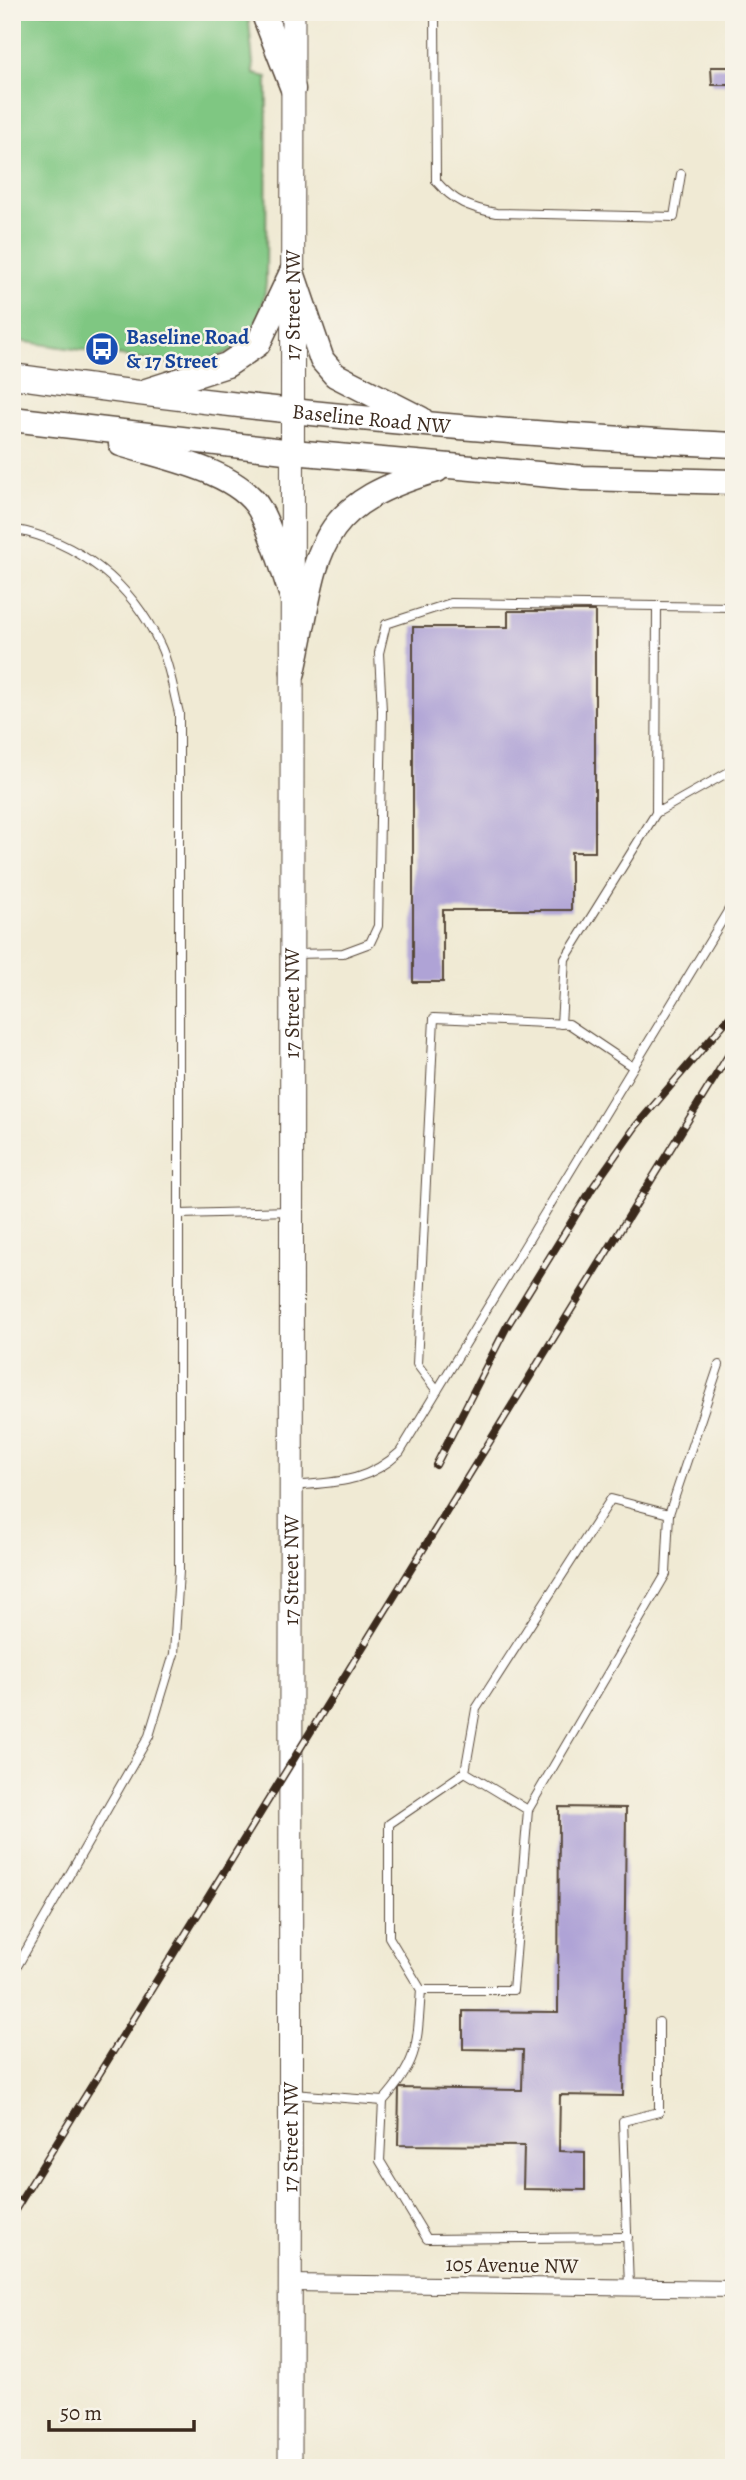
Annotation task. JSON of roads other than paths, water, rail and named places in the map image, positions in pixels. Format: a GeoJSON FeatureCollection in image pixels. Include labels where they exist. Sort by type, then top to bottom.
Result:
{"type":"FeatureCollection","features":[{"type":"Feature","properties":{"kind":"main road"},"geometry":{"type":"LineString","coordinates":[[263,12],[293,89]]}},
{"type":"Feature","properties":{"kind":"main road","name":"17 Street NW"},"geometry":{"type":"LineString","coordinates":[[290,2468],[293,12]]}},
{"type":"Feature","properties":{"kind":"main road"},"geometry":{"type":"LineString","coordinates":[[138,394],[227,365],[258,344],[292,272]]}},
{"type":"Feature","properties":{"kind":"main road"},"geometry":{"type":"LineString","coordinates":[[292,272],[321,360],[335,375],[436,427]]}},
{"type":"Feature","properties":{"kind":"main road","name":"Baseline Road NW"},"geometry":{"type":"LineString","coordinates":[[12,376],[138,394],[436,427],[734,445]]}},
{"type":"Feature","properties":{"kind":"main road","name":"Baseline Road NW"},"geometry":{"type":"LineString","coordinates":[[12,419],[70,428],[293,452],[583,478],[734,482]]}},
{"type":"Feature","properties":{"kind":"main road"},"geometry":{"type":"LineString","coordinates":[[70,428],[215,474],[243,491],[259,508],[292,596]]}},
{"type":"Feature","properties":{"kind":"main road"},"geometry":{"type":"LineString","coordinates":[[293,672],[319,554],[331,528],[345,512],[372,493],[407,479],[453,466]]}},
{"type":"Feature","properties":{"kind":"street","name":"105 Avenue NW"},"geometry":{"type":"LineString","coordinates":[[289,2283],[734,2289]]}},
{"type":"Feature","properties":{"kind":"lane"},"geometry":{"type":"LineString","coordinates":[[435,12],[436,181],[449,196],[469,208],[496,213],[674,217],[681,174]]}},
{"type":"Feature","properties":{"kind":"lane"},"geometry":{"type":"LineString","coordinates":[[12,529],[72,548],[112,576],[142,609],[162,647],[179,713],[180,1214],[179,1571],[174,1654],[149,1736],[12,1975]]}},
{"type":"Feature","properties":{"kind":"lane"},"geometry":{"type":"LineString","coordinates":[[291,954],[343,953],[370,943],[378,926],[382,711],[379,653],[386,624],[451,603],[734,607]]}},
{"type":"Feature","properties":{"kind":"lane"},"geometry":{"type":"LineString","coordinates":[[656,813],[657,606]]}},
{"type":"Feature","properties":{"kind":"lane"},"geometry":{"type":"LineString","coordinates":[[561,1024],[565,959],[656,813],[734,769]]}},
{"type":"Feature","properties":{"kind":"lane"},"geometry":{"type":"LineString","coordinates":[[292,1486],[354,1480],[385,1466],[400,1452],[734,901]]}},
{"type":"Feature","properties":{"kind":"lane"},"geometry":{"type":"LineString","coordinates":[[437,1391],[417,1364],[434,1018],[569,1024],[633,1067]]}},
{"type":"Feature","properties":{"kind":"lane"},"geometry":{"type":"LineString","coordinates":[[180,1214],[292,1211]]}},
{"type":"Feature","properties":{"kind":"lane"},"geometry":{"type":"LineString","coordinates":[[421,1990],[513,1990],[528,1810],[666,1574],[668,1514],[719,1365]]}},
{"type":"Feature","properties":{"kind":"lane"},"geometry":{"type":"LineString","coordinates":[[628,2237],[427,2239],[380,2161],[383,2101],[404,2078],[416,2054],[421,1990],[389,1937],[389,1824],[465,1772],[475,1709],[611,1499],[668,1514]]}},
{"type":"Feature","properties":{"kind":"lane"},"geometry":{"type":"LineString","coordinates":[[465,1772],[528,1810]]}},
{"type":"Feature","properties":{"kind":"lane"},"geometry":{"type":"LineString","coordinates":[[629,2287],[623,2121],[659,2112],[659,2022]]}},
{"type":"Feature","properties":{"kind":"lane"},"geometry":{"type":"LineString","coordinates":[[290,2093],[383,2101]]}},
{"type":"Feature","properties":{"kind":"railway"},"geometry":{"type":"LineString","coordinates":[[436,1465],[506,1328],[593,1187],[636,1126],[734,1012]]}},
{"type":"Feature","properties":{"kind":"railway"},"geometry":{"type":"LineString","coordinates":[[12,2215],[734,1046]]}},
{"type":"Feature","properties":{"kind":"place","name":"Baseline Road & 17 Street"},"geometry":{"type":"Point","coordinates":[102,349]}}]}
